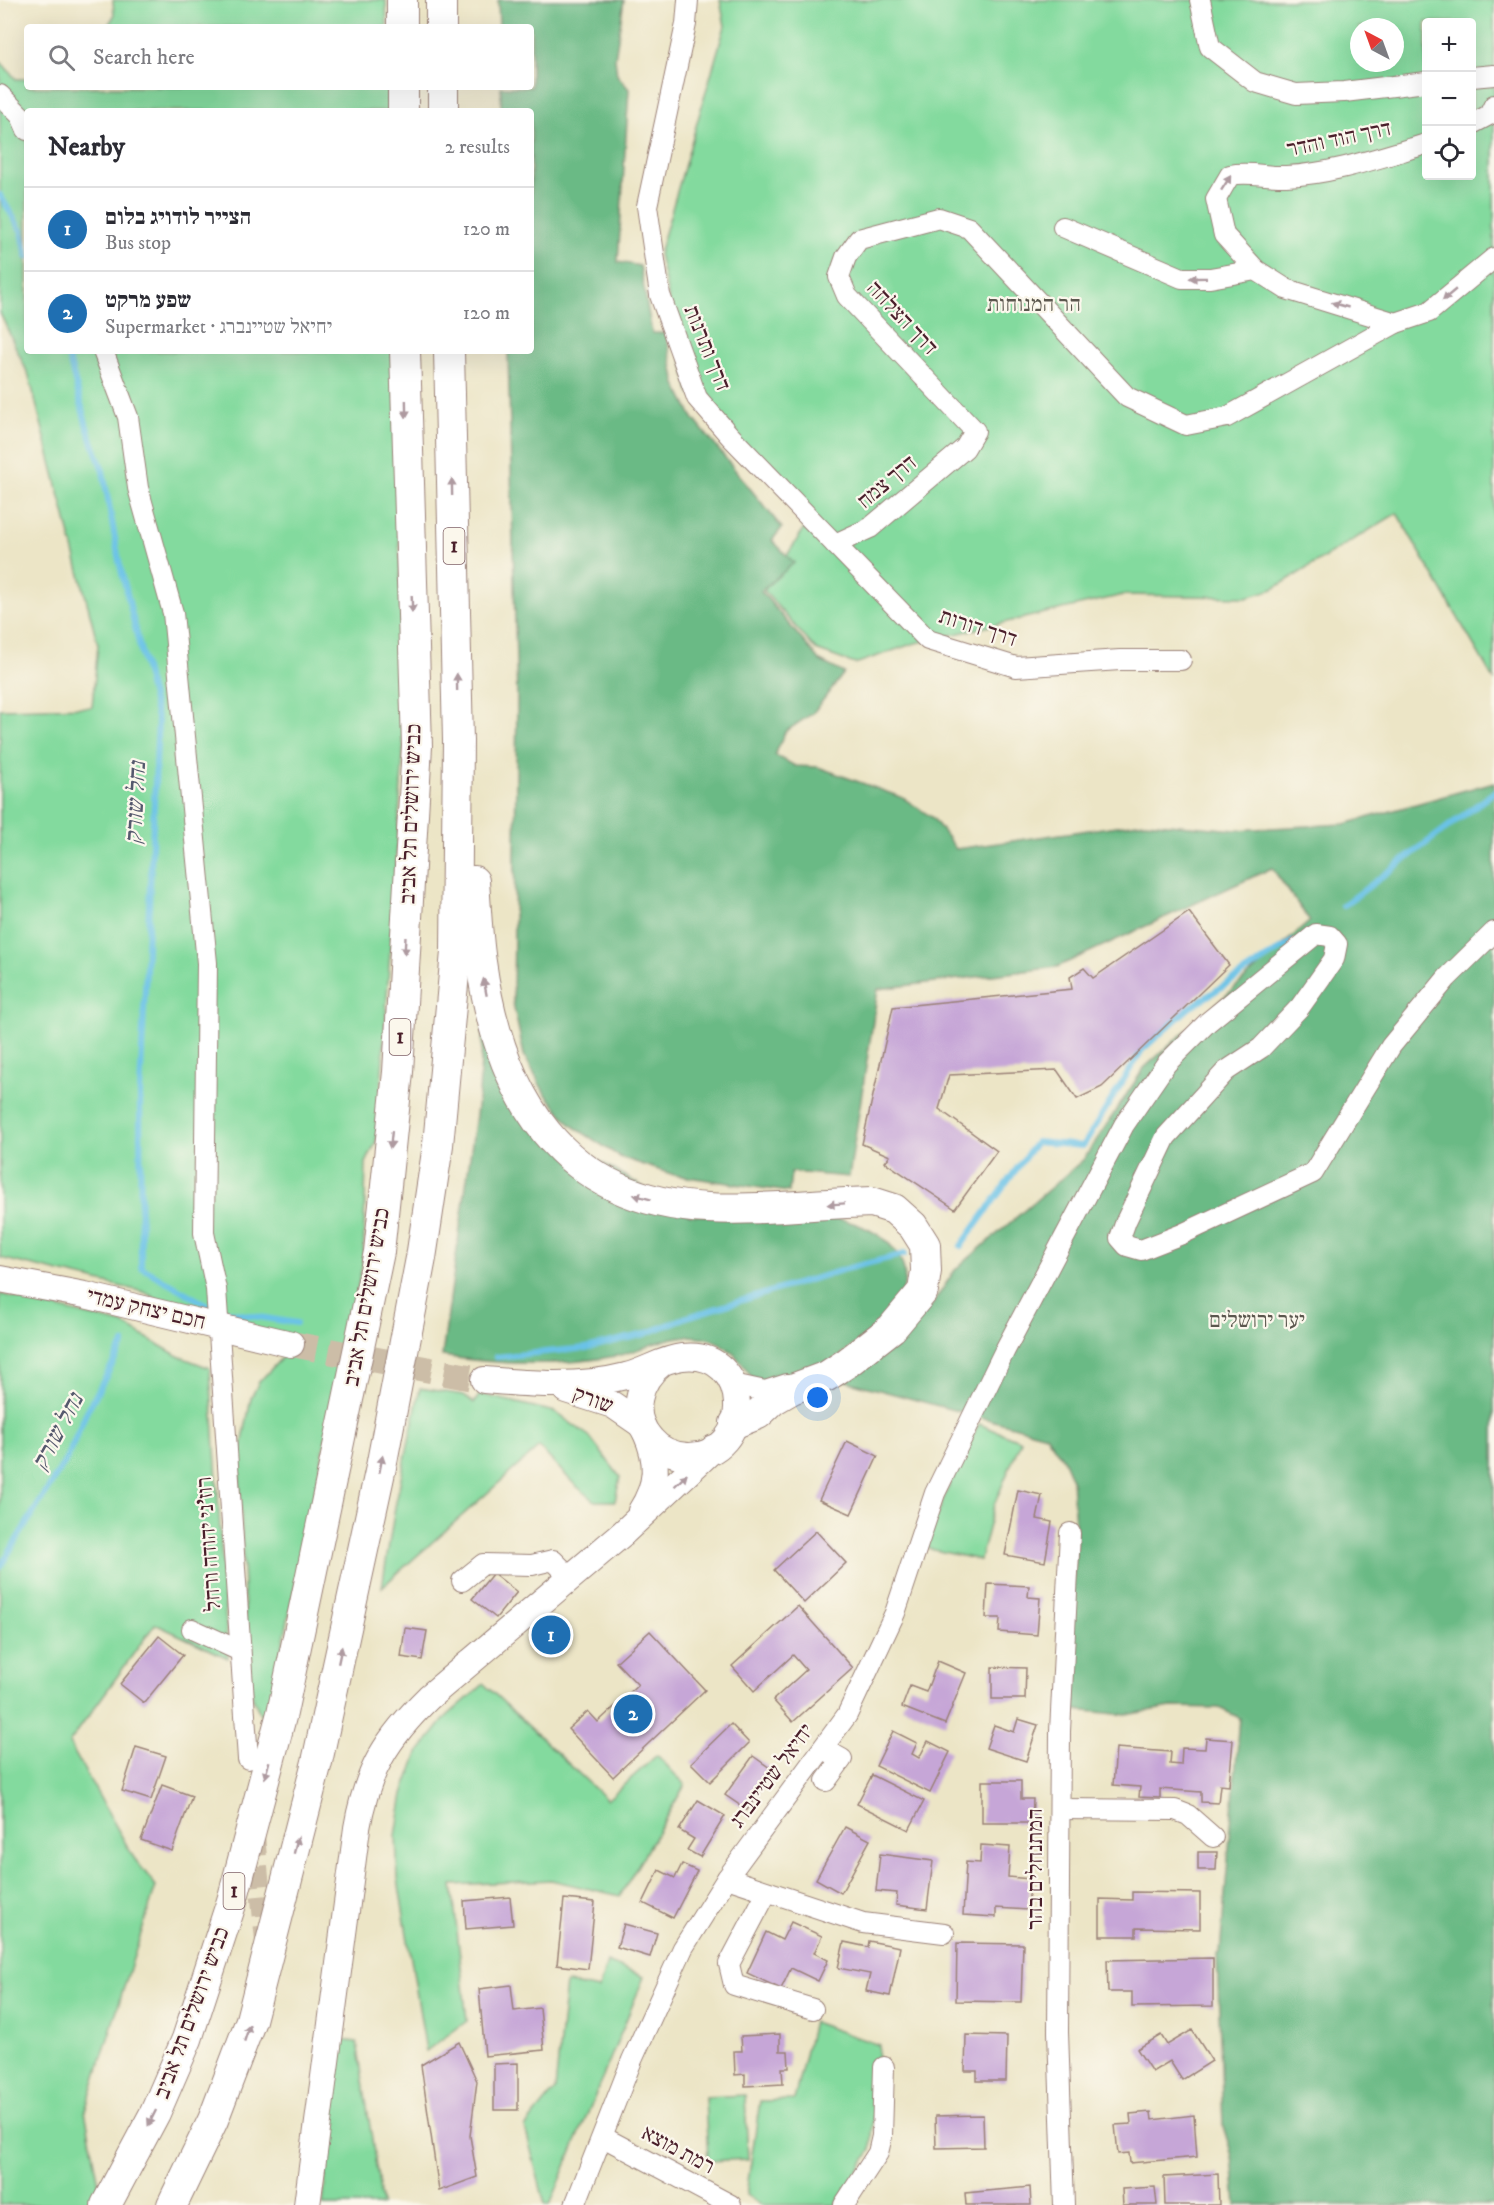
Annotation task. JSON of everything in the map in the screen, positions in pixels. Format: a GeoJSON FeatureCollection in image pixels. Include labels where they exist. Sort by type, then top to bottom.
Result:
{"type":"FeatureCollection","features":[{"type":"Feature","properties":{"kind":"highway"},"geometry":{"type":"LineString","coordinates":[[402,0],[402,24]]}},
{"type":"Feature","properties":{"kind":"highway"},"geometry":{"type":"LineString","coordinates":[[441,0],[441,24]]}},
{"type":"Feature","properties":{"kind":"highway"},"geometry":{"type":"LineString","coordinates":[[402,90],[403,108]]}},
{"type":"Feature","properties":{"kind":"highway"},"geometry":{"type":"LineString","coordinates":[[443,90],[443,108]]}},
{"type":"Feature","properties":{"kind":"highway","name":"כביש ירושלים תל אביב"},"geometry":{"type":"LineString","coordinates":[[106,2205],[155,2113],[176,2065],[201,2002],[232,1901],[282,1713],[379,1252],[398,1072],[417,747],[406,459],[405,354]]}},
{"type":"Feature","properties":{"kind":"highway","name":"כביש ירושלים תל אביב"},"geometry":{"type":"LineString","coordinates":[[172,2205],[226,2088],[251,2020],[317,1762],[381,1467],[421,1258],[438,1145],[456,952],[458,741],[449,354]]}},
{"type":"Feature","properties":{"kind":"highway"},"geometry":{"type":"LineString","coordinates":[[458,741],[481,962],[499,1044],[524,1103],[569,1159],[599,1180],[630,1193],[668,1204],[708,1208],[872,1202],[894,1209],[913,1226],[925,1245],[926,1271],[923,1291],[892,1328],[847,1363],[826,1376],[792,1389],[758,1413],[735,1423]]}},
{"type":"Feature","properties":{"kind":"main road","name":"חכם יצחק עמדי"},"geometry":{"type":"LineString","coordinates":[[0,1279],[85,1294],[291,1344]]}},
{"type":"Feature","properties":{"kind":"main road"},"geometry":{"type":"LineString","coordinates":[[307,2205],[354,1849],[369,1779],[391,1738],[414,1712],[622,1534],[726,1439],[735,1423],[738,1406],[733,1384],[719,1366],[706,1359],[684,1356],[636,1373],[606,1380],[540,1383],[484,1380]]}},
{"type":"Feature","properties":{"kind":"main road"},"geometry":{"type":"LineString","coordinates":[[622,1534],[642,1509],[654,1483],[655,1456],[638,1410],[645,1380],[662,1363]]}},
{"type":"Feature","properties":{"kind":"main road","name":"שורק"},"geometry":{"type":"LineString","coordinates":[[540,1383],[603,1401],[623,1410],[644,1429]]}},
{"type":"Feature","properties":{"kind":"main road"},"geometry":{"type":"LineString","coordinates":[[644,1429],[662,1449],[677,1455],[692,1456],[714,1448]]}},
{"type":"Feature","properties":{"kind":"street","name":"דרך ותרנות"},"geometry":{"type":"LineString","coordinates":[[688,0],[686,24],[647,206],[660,295],[697,398],[730,436],[835,544]]}},
{"type":"Feature","properties":{"kind":"street"},"geometry":{"type":"LineString","coordinates":[[1200,0],[1210,47],[1256,82],[1296,94],[1344,92],[1422,82]]}},
{"type":"Feature","properties":{"kind":"street"},"geometry":{"type":"LineString","coordinates":[[1476,77],[1494,75]]}},
{"type":"Feature","properties":{"kind":"street"},"geometry":{"type":"LineString","coordinates":[[0,95],[21,116],[24,123]]}},
{"type":"Feature","properties":{"kind":"street"},"geometry":{"type":"LineString","coordinates":[[1476,122],[1489,115],[1494,105]]}},
{"type":"Feature","properties":{"kind":"street","name":"דרך הוד והדר"},"geometry":{"type":"LineString","coordinates":[[1396,323],[1286,289],[1256,270],[1224,236],[1216,199],[1230,175],[1240,173],[1286,176],[1347,166],[1422,145]]}},
{"type":"Feature","properties":{"kind":"street","name":"דרך הצלחה"},"geometry":{"type":"LineString","coordinates":[[965,448],[975,431],[847,296],[839,277],[846,257],[859,239],[939,218],[969,228],[1127,397],[1186,425],[1227,417],[1396,323]]}},
{"type":"Feature","properties":{"kind":"street"},"geometry":{"type":"LineString","coordinates":[[1063,227],[1182,278],[1210,278],[1256,270]]}},
{"type":"Feature","properties":{"kind":"street"},"geometry":{"type":"LineString","coordinates":[[1396,323],[1428,312],[1494,258]]}},
{"type":"Feature","properties":{"kind":"street","name":"רוז'ני יהודה ורחל"},"geometry":{"type":"LineString","coordinates":[[104,354],[128,417],[138,488],[173,614],[207,952],[204,1233],[216,1289],[248,1759]]}},
{"type":"Feature","properties":{"kind":"street","name":"דרך צמח"},"geometry":{"type":"LineString","coordinates":[[835,544],[870,528],[965,448]]}},
{"type":"Feature","properties":{"kind":"street","name":"דרך דורות"},"geometry":{"type":"LineString","coordinates":[[835,544],[928,640],[1016,667],[1120,660],[1181,660]]}},
{"type":"Feature","properties":{"kind":"street","name":"יחיאל שטיינברג"},"geometry":{"type":"LineString","coordinates":[[575,2205],[632,2060],[683,1948],[727,1878],[847,1715],[873,1664],[898,1603],[935,1493],[1005,1350],[1124,1125],[1166,1064],[1208,1022],[1316,934],[1330,936],[1337,944],[1334,959],[1300,1007],[1261,1048],[1226,1071],[1166,1137],[1125,1221],[1120,1238],[1127,1246],[1141,1250],[1182,1234],[1313,1173],[1391,1046],[1447,978],[1494,932]]}},
{"type":"Feature","properties":{"kind":"street"},"geometry":{"type":"LineString","coordinates":[[733,1384],[765,1391],[811,1377],[840,1360],[897,1313],[914,1286],[916,1258],[905,1233],[893,1219],[894,1209]]}},
{"type":"Feature","properties":{"kind":"street","name":"המתנחלים בהר"},"geometry":{"type":"LineString","coordinates":[[1064,2205],[1058,2032],[1060,1809],[1065,1612],[1070,1533]]}},
{"type":"Feature","properties":{"kind":"street"},"geometry":{"type":"LineString","coordinates":[[462,1581],[483,1564],[532,1565],[554,1560],[570,1577]]}},
{"type":"Feature","properties":{"kind":"street"},"geometry":{"type":"LineString","coordinates":[[192,1629],[240,1651]]}},
{"type":"Feature","properties":{"kind":"street"},"geometry":{"type":"LineString","coordinates":[[824,1749],[842,1759],[826,1781]]}},
{"type":"Feature","properties":{"kind":"street"},"geometry":{"type":"LineString","coordinates":[[1060,1809],[1175,1810],[1188,1815],[1213,1837]]}},
{"type":"Feature","properties":{"kind":"street"},"geometry":{"type":"LineString","coordinates":[[727,1878],[862,1923],[944,1933]]}},
{"type":"Feature","properties":{"kind":"street"},"geometry":{"type":"LineString","coordinates":[[767,1892],[729,1964],[734,1985],[813,2009]]}},
{"type":"Feature","properties":{"kind":"street"},"geometry":{"type":"LineString","coordinates":[[844,2205],[878,2153],[882,2136],[884,2067]]}},
{"type":"Feature","properties":{"kind":"street","name":"רמת מוצא"},"geometry":{"type":"LineString","coordinates":[[603,2137],[731,2205]]}},
{"type":"Feature","properties":{"kind":"green space"},"geometry":{"type":"Polygon","coordinates":[[[113,0],[386,0],[387,24],[109,24],[114,16],[113,0]]]}},
{"type":"Feature","properties":{"kind":"green space","name":"יער ירושלים"},"geometry":{"type":"Polygon","coordinates":[[[498,0],[624,0],[615,58],[617,75],[629,89],[618,262],[640,266],[652,333],[666,333],[676,384],[693,418],[782,528],[772,540],[794,563],[761,591],[820,661],[844,673],[813,713],[785,732],[775,755],[795,766],[818,767],[903,798],[933,818],[956,849],[1145,822],[1236,830],[1345,824],[1494,782],[1494,2205],[1236,2205],[1232,2155],[1223,2126],[1217,1954],[1220,1953],[1240,1718],[1219,1708],[1171,1707],[1126,1715],[1065,1709],[1076,1539],[1072,1480],[1063,1459],[1046,1435],[842,1380],[892,1342],[932,1305],[955,1270],[1084,1159],[1144,1068],[1310,921],[1272,868],[1057,967],[878,989],[849,1177],[791,1172],[789,1192],[674,1175],[620,1157],[571,1125],[544,1092],[524,1055],[513,1003],[517,700],[508,354],[534,354],[534,108],[501,108],[501,90],[534,90],[534,24],[499,24],[498,0]]]}},
{"type":"Feature","properties":{"kind":"green space","name":"הר המנוחות"},"geometry":{"type":"Polygon","coordinates":[[[720,0],[1494,0],[1494,680],[1397,513],[1273,589],[1247,597],[1123,595],[912,644],[855,664],[816,650],[764,591],[813,515],[689,392],[659,254],[725,26],[720,0]]]}},
{"type":"Feature","properties":{"kind":"green space"},"geometry":{"type":"Polygon","coordinates":[[[0,61],[16,79],[24,79],[24,90],[388,90],[389,108],[24,108],[24,354],[395,354],[404,740],[376,1142],[366,1163],[363,1262],[266,1725],[253,1699],[247,1666],[239,1461],[251,1398],[259,1382],[289,1350],[174,1308],[144,1292],[0,1258],[0,709],[92,707],[98,645],[29,376],[0,313],[0,61]]]}},
{"type":"Feature","properties":{"kind":"green space"},"geometry":{"type":"Polygon","coordinates":[[[483,1027],[519,1113],[690,1215],[838,1219],[870,1230],[894,1249],[901,1261],[905,1276],[903,1291],[895,1309],[884,1321],[842,1355],[827,1364],[802,1375],[757,1387],[735,1355],[720,1343],[701,1337],[668,1339],[616,1356],[573,1362],[529,1364],[442,1356],[479,1093],[483,1027]]]}},
{"type":"Feature","properties":{"kind":"green space"},"geometry":{"type":"Polygon","coordinates":[[[0,1294],[123,1324],[178,1356],[210,1368],[228,1658],[155,1624],[69,1743],[134,1858],[156,1886],[85,2111],[103,2205],[0,2205],[0,1294]]]}},
{"type":"Feature","properties":{"kind":"green space"},"geometry":{"type":"Polygon","coordinates":[[[420,1388],[464,1395],[474,1403],[480,1394],[555,1412],[589,1436],[620,1477],[615,1501],[595,1501],[575,1485],[539,1447],[382,1587],[395,1507],[420,1388]]]}},
{"type":"Feature","properties":{"kind":"green space"},"geometry":{"type":"Polygon","coordinates":[[[979,1424],[1021,1441],[994,1505],[980,1560],[925,1548],[947,1490],[979,1424]]]}},
{"type":"Feature","properties":{"kind":"green space"},"geometry":{"type":"Polygon","coordinates":[[[484,1684],[607,1800],[657,1755],[685,1785],[620,1896],[551,1880],[452,1885],[467,2021],[426,2051],[398,1879],[396,1836],[403,1794],[418,1753],[447,1716],[484,1684]]]}},
{"type":"Feature","properties":{"kind":"green space"},"geometry":{"type":"Polygon","coordinates":[[[607,1962],[644,1977],[550,2205],[545,2205],[525,2127],[555,2090],[566,1983],[599,1989],[607,1962]]]}},
{"type":"Feature","properties":{"kind":"green space"},"geometry":{"type":"Polygon","coordinates":[[[813,2022],[879,2045],[871,2150],[836,2205],[761,2205],[746,2195],[760,2101],[794,2100],[813,2022]]]}},
{"type":"Feature","properties":{"kind":"green space"},"geometry":{"type":"Polygon","coordinates":[[[338,2040],[357,2042],[382,2205],[323,2205],[338,2040]]]}},
{"type":"Feature","properties":{"kind":"green space"},"geometry":{"type":"Polygon","coordinates":[[[745,2095],[748,2159],[708,2161],[705,2097],[745,2095]]]}},
{"type":"Feature","properties":{"kind":"building"},"geometry":{"type":"Polygon","coordinates":[[[1189,912],[1229,965],[1102,1087],[1077,1099],[1057,1070],[949,1075],[939,1109],[997,1151],[955,1209],[885,1162],[890,1156],[862,1144],[893,1007],[1072,989],[1070,977],[1084,968],[1093,978],[1189,912]]]}},
{"type":"Feature","properties":{"kind":"building"},"geometry":{"type":"Polygon","coordinates":[[[847,1441],[878,1456],[851,1514],[819,1500],[847,1441]]]}},
{"type":"Feature","properties":{"kind":"building"},"geometry":{"type":"Polygon","coordinates":[[[1018,1490],[1042,1495],[1037,1519],[1052,1522],[1045,1562],[1005,1555],[1018,1490]]]}},
{"type":"Feature","properties":{"kind":"building"},"geometry":{"type":"Polygon","coordinates":[[[816,1531],[846,1563],[804,1603],[774,1570],[816,1531]]]}},
{"type":"Feature","properties":{"kind":"building"},"geometry":{"type":"Polygon","coordinates":[[[493,1573],[517,1592],[496,1618],[472,1599],[493,1573]]]}},
{"type":"Feature","properties":{"kind":"building"},"geometry":{"type":"Polygon","coordinates":[[[988,1584],[1029,1586],[1028,1597],[1040,1598],[1037,1635],[999,1632],[1000,1618],[986,1618],[988,1584]]]}},
{"type":"Feature","properties":{"kind":"building"},"geometry":{"type":"Polygon","coordinates":[[[798,1606],[853,1668],[793,1722],[773,1700],[806,1670],[793,1655],[754,1691],[732,1666],[798,1606]]]}},
{"type":"Feature","properties":{"kind":"building"},"geometry":{"type":"Polygon","coordinates":[[[405,1628],[427,1631],[422,1660],[401,1657],[405,1628]]]}},
{"type":"Feature","properties":{"kind":"building"},"geometry":{"type":"Polygon","coordinates":[[[650,1631],[705,1690],[613,1777],[568,1729],[588,1711],[598,1722],[638,1685],[616,1662],[650,1631]]]}},
{"type":"Feature","properties":{"kind":"building"},"geometry":{"type":"Polygon","coordinates":[[[159,1636],[183,1655],[144,1703],[120,1684],[159,1636]]]}},
{"type":"Feature","properties":{"kind":"building"},"geometry":{"type":"Polygon","coordinates":[[[938,1661],[966,1673],[945,1724],[902,1707],[910,1686],[926,1692],[938,1661]]]}},
{"type":"Feature","properties":{"kind":"building"},"geometry":{"type":"Polygon","coordinates":[[[992,1667],[1026,1668],[1025,1699],[992,1699],[992,1667]]]}},
{"type":"Feature","properties":{"kind":"building"},"geometry":{"type":"Polygon","coordinates":[[[1018,1719],[1038,1725],[1026,1761],[986,1748],[994,1725],[1014,1732],[1018,1719]]]}},
{"type":"Feature","properties":{"kind":"building"},"geometry":{"type":"Polygon","coordinates":[[[731,1724],[749,1743],[710,1782],[691,1763],[731,1724]]]}},
{"type":"Feature","properties":{"kind":"building"},"geometry":{"type":"Polygon","coordinates":[[[893,1731],[917,1743],[912,1754],[919,1758],[928,1741],[950,1752],[930,1793],[876,1766],[893,1731]]]}},
{"type":"Feature","properties":{"kind":"building"},"geometry":{"type":"Polygon","coordinates":[[[1206,1738],[1233,1740],[1229,1786],[1220,1785],[1218,1803],[1201,1802],[1201,1792],[1160,1789],[1160,1798],[1139,1797],[1140,1787],[1113,1785],[1116,1748],[1171,1752],[1170,1764],[1181,1765],[1182,1748],[1205,1749],[1206,1738]]]}},
{"type":"Feature","properties":{"kind":"building"},"geometry":{"type":"Polygon","coordinates":[[[136,1747],[166,1756],[151,1800],[122,1791],[136,1747]]]}},
{"type":"Feature","properties":{"kind":"building"},"geometry":{"type":"Polygon","coordinates":[[[753,1756],[774,1771],[747,1810],[725,1795],[753,1756]]]}},
{"type":"Feature","properties":{"kind":"building"},"geometry":{"type":"Polygon","coordinates":[[[872,1775],[924,1801],[909,1830],[857,1804],[872,1775]]]}},
{"type":"Feature","properties":{"kind":"building"},"geometry":{"type":"Polygon","coordinates":[[[982,1781],[1021,1781],[1021,1799],[1033,1799],[1032,1823],[982,1823],[982,1781]]]}},
{"type":"Feature","properties":{"kind":"building"},"geometry":{"type":"Polygon","coordinates":[[[162,1785],[192,1796],[172,1851],[141,1840],[162,1785]]]}},
{"type":"Feature","properties":{"kind":"building"},"geometry":{"type":"Polygon","coordinates":[[[698,1800],[725,1816],[700,1857],[687,1850],[694,1839],[679,1830],[698,1800]]]}},
{"type":"Feature","properties":{"kind":"building"},"geometry":{"type":"Polygon","coordinates":[[[845,1827],[870,1840],[841,1893],[816,1879],[845,1827]]]}},
{"type":"Feature","properties":{"kind":"building"},"geometry":{"type":"Polygon","coordinates":[[[981,1845],[1010,1847],[1008,1877],[1030,1879],[1028,1910],[996,1908],[996,1917],[963,1915],[966,1862],[980,1863],[981,1845]]]}},
{"type":"Feature","properties":{"kind":"building"},"geometry":{"type":"Polygon","coordinates":[[[1198,1852],[1217,1852],[1216,1870],[1198,1870],[1198,1852]]]}},
{"type":"Feature","properties":{"kind":"building"},"geometry":{"type":"Polygon","coordinates":[[[880,1854],[933,1861],[927,1909],[896,1905],[897,1893],[876,1891],[880,1854]]]}},
{"type":"Feature","properties":{"kind":"building"},"geometry":{"type":"Polygon","coordinates":[[[682,1864],[697,1871],[673,1918],[643,1903],[659,1870],[675,1878],[682,1864]]]}},
{"type":"Feature","properties":{"kind":"building"},"geometry":{"type":"Polygon","coordinates":[[[1132,1892],[1200,1893],[1200,1929],[1136,1928],[1136,1936],[1100,1936],[1100,1899],[1132,1900],[1132,1892]]]}},
{"type":"Feature","properties":{"kind":"building"},"geometry":{"type":"Polygon","coordinates":[[[510,1897],[513,1925],[466,1929],[464,1901],[510,1897]]]}},
{"type":"Feature","properties":{"kind":"building"},"geometry":{"type":"Polygon","coordinates":[[[564,1899],[595,1902],[588,1969],[557,1965],[564,1899]]]}},
{"type":"Feature","properties":{"kind":"building"},"geometry":{"type":"Polygon","coordinates":[[[791,1922],[822,1936],[814,1953],[828,1960],[818,1981],[791,1968],[781,1989],[747,1973],[766,1932],[782,1940],[791,1922]]]}},
{"type":"Feature","properties":{"kind":"building"},"geometry":{"type":"Polygon","coordinates":[[[624,1924],[657,1933],[650,1957],[617,1947],[624,1924]]]}},
{"type":"Feature","properties":{"kind":"building"},"geometry":{"type":"Polygon","coordinates":[[[869,1941],[900,1947],[890,1996],[866,1991],[870,1974],[838,1968],[844,1942],[868,1947],[869,1941]]]}},
{"type":"Feature","properties":{"kind":"building"},"geometry":{"type":"Polygon","coordinates":[[[957,1943],[1023,1944],[1021,2002],[956,2001],[957,1943]]]}},
{"type":"Feature","properties":{"kind":"building"},"geometry":{"type":"Polygon","coordinates":[[[1213,1958],[1213,2006],[1132,2007],[1132,1992],[1108,1992],[1107,1960],[1213,1958]]]}},
{"type":"Feature","properties":{"kind":"building"},"geometry":{"type":"Polygon","coordinates":[[[511,1985],[514,2011],[540,2008],[544,2050],[485,2056],[479,1989],[511,1985]]]}},
{"type":"Feature","properties":{"kind":"building"},"geometry":{"type":"Polygon","coordinates":[[[1192,2030],[1212,2061],[1182,2080],[1170,2061],[1152,2072],[1137,2049],[1161,2035],[1167,2045],[1192,2030]]]}},
{"type":"Feature","properties":{"kind":"building"},"geometry":{"type":"Polygon","coordinates":[[[780,2034],[780,2051],[788,2051],[789,2068],[782,2068],[783,2084],[745,2086],[745,2074],[735,2075],[734,2051],[742,2051],[741,2036],[780,2034]]]}},
{"type":"Feature","properties":{"kind":"building"},"geometry":{"type":"Polygon","coordinates":[[[966,2035],[1007,2036],[1006,2081],[977,2081],[977,2071],[965,2071],[966,2035]]]}},
{"type":"Feature","properties":{"kind":"building"},"geometry":{"type":"Polygon","coordinates":[[[459,2042],[477,2081],[470,2136],[477,2177],[439,2191],[421,2065],[459,2042]]]}},
{"type":"Feature","properties":{"kind":"building"},"geometry":{"type":"Polygon","coordinates":[[[518,2063],[518,2110],[494,2110],[494,2064],[518,2063]]]}},
{"type":"Feature","properties":{"kind":"building"},"geometry":{"type":"Polygon","coordinates":[[[1151,2112],[1152,2120],[1194,2115],[1197,2157],[1130,2163],[1129,2153],[1118,2154],[1115,2125],[1131,2124],[1130,2114],[1151,2112]]]}},
{"type":"Feature","properties":{"kind":"building"},"geometry":{"type":"Polygon","coordinates":[[[983,2115],[984,2147],[936,2148],[935,2116],[983,2115]]]}},
{"type":"Feature","properties":{"kind":"building"},"geometry":{"type":"Polygon","coordinates":[[[1218,2174],[1219,2205],[1165,2205],[1164,2177],[1218,2174]]]}},
{"type":"Feature","properties":{"kind":"building"},"geometry":{"type":"Polygon","coordinates":[[[1030,2187],[1031,2205],[966,2205],[965,2193],[1030,2187]]]}},
{"type":"Feature","properties":{"kind":"building"},"geometry":{"type":"Polygon","coordinates":[[[1155,2187],[1157,2205],[1123,2205],[1122,2189],[1155,2187]]]}},
{"type":"Feature","properties":{"kind":"waterway","name":"נחל שורק"},"geometry":{"type":"LineString","coordinates":[[0,195],[22,232],[24,242]]}},
{"type":"Feature","properties":{"kind":"waterway","name":"נחל שורק"},"geometry":{"type":"LineString","coordinates":[[68,354],[87,427],[103,471],[119,561],[158,722],[140,1092],[141,1267],[212,1308]]}},
{"type":"Feature","properties":{"kind":"waterway"},"geometry":{"type":"LineString","coordinates":[[1343,906],[1494,792]]}},
{"type":"Feature","properties":{"kind":"waterway"},"geometry":{"type":"LineString","coordinates":[[961,1246],[1036,1142],[1083,1146],[1142,1050],[1189,1008],[1292,942]]}},
{"type":"Feature","properties":{"kind":"waterway"},"geometry":{"type":"LineString","coordinates":[[496,1357],[586,1348],[645,1334],[687,1317],[849,1268],[905,1254]]}},
{"type":"Feature","properties":{"kind":"waterway"},"geometry":{"type":"LineString","coordinates":[[222,1311],[296,1323]]}},
{"type":"Feature","properties":{"kind":"waterway","name":"נחל שורק"},"geometry":{"type":"LineString","coordinates":[[0,1567],[67,1458],[86,1413],[124,1343]]}},
{"type":"Feature","properties":{"kind":"tunnel"},"geometry":{"type":"LineString","coordinates":[[291,1344],[484,1380]]}},
{"type":"Feature","properties":{"kind":"tunnel"},"geometry":{"type":"LineString","coordinates":[[255,1836],[265,1941]]}},
{"type":"Feature","properties":{"kind":"place","name":"הצייר לודויג בלום"},"geometry":{"type":"Point","coordinates":[551,1635]}},
{"type":"Feature","properties":{"kind":"place","name":"שפע מרקט"},"geometry":{"type":"Point","coordinates":[633,1714]}}]}
